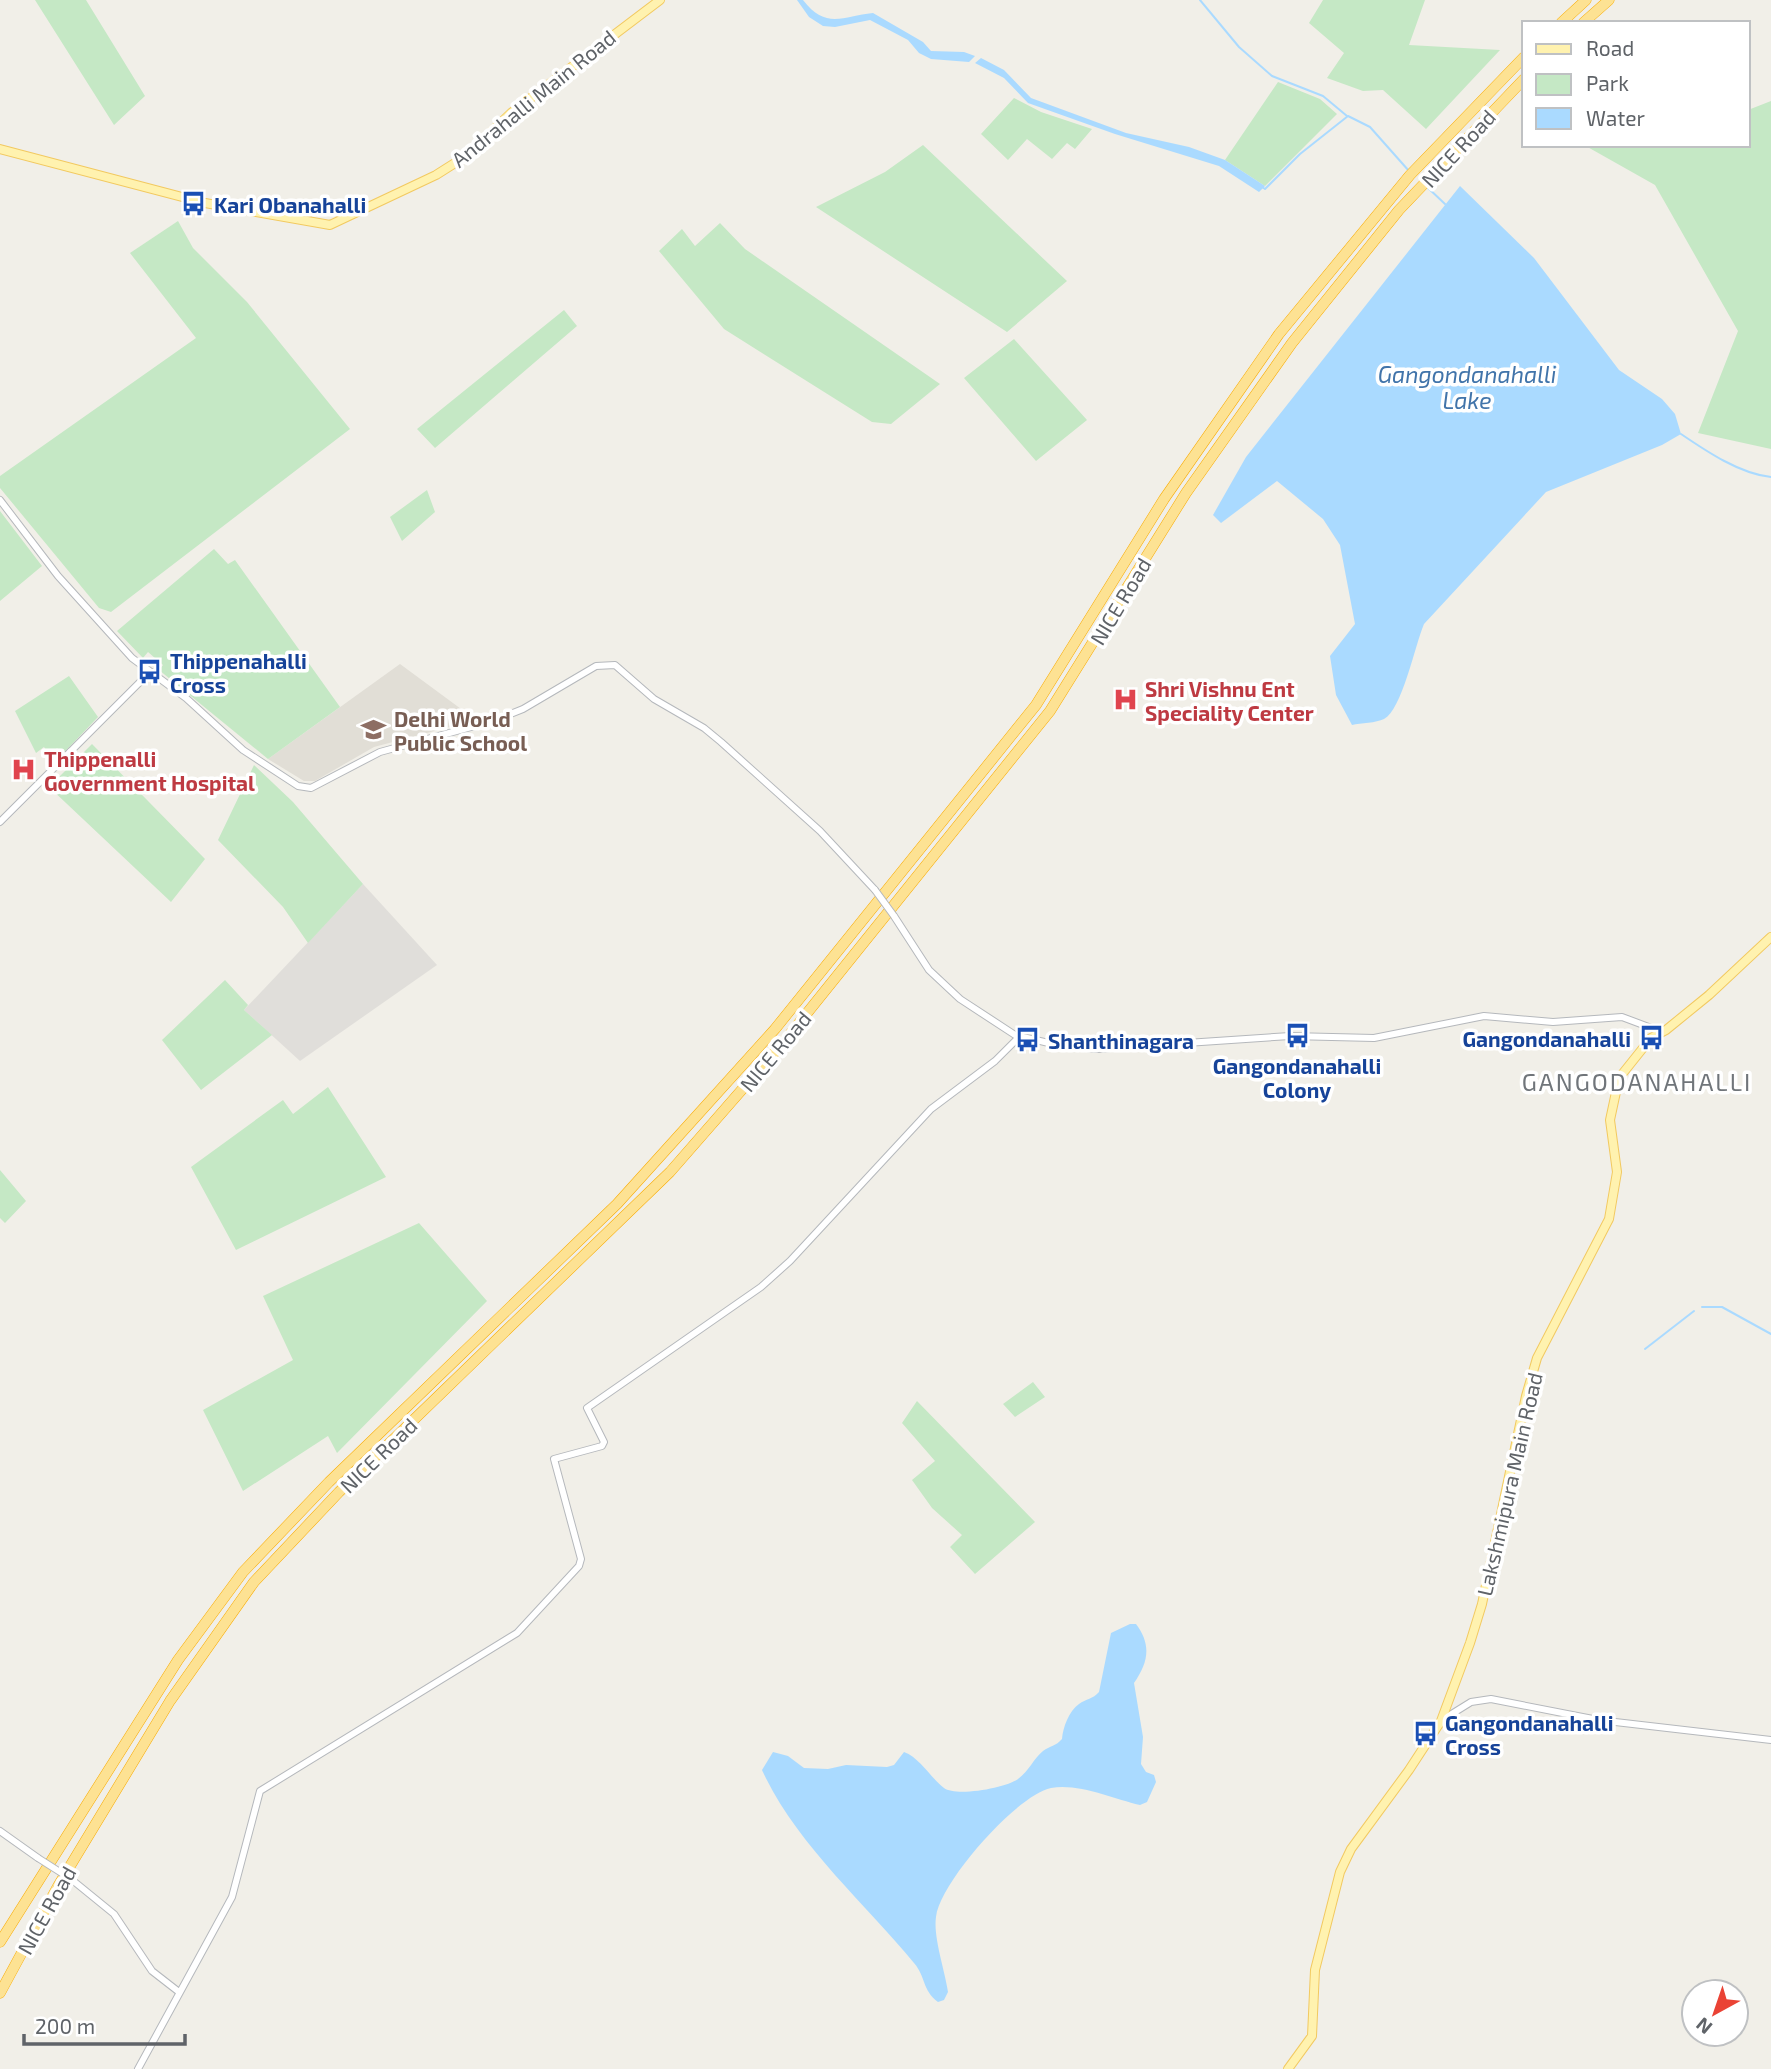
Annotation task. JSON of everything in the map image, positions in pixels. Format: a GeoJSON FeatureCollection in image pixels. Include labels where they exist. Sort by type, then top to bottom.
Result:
{"type":"FeatureCollection","features":[{"type":"Feature","properties":{"kind":"highway"},"geometry":{"type":"LineString","coordinates":[[1563,21],[1586,0]]}},
{"type":"Feature","properties":{"kind":"highway"},"geometry":{"type":"LineString","coordinates":[[1585,21],[1609,0]]}},
{"type":"Feature","properties":{"kind":"highway","name":"NICE Road"},"geometry":{"type":"LineString","coordinates":[[0,1942],[172,1670],[243,1572],[320,1490],[625,1196],[775,1029],[1035,705],[1164,499],[1235,395],[1317,286],[1412,174],[1522,59]]}},
{"type":"Feature","properties":{"kind":"highway","name":"NICE Road"},"geometry":{"type":"LineString","coordinates":[[0,1993],[58,1886],[176,1691],[233,1609],[321,1510],[661,1181],[779,1047],[1043,720],[1086,657],[1172,515],[1255,393],[1353,265],[1423,184],[1522,81]]}},
{"type":"Feature","properties":{"kind":"main road","name":"Andrahalli Main Road"},"geometry":{"type":"LineString","coordinates":[[0,149],[205,203],[330,225],[436,174],[466,156],[510,113],[660,0]]}},
{"type":"Feature","properties":{"kind":"main road","name":"Lakshmipura Main Road"},"geometry":{"type":"LineString","coordinates":[[1288,2069],[1312,2036],[1315,1970],[1340,1872],[1351,1849],[1441,1721],[1482,1604],[1526,1396],[1537,1358],[1609,1219],[1617,1172],[1610,1120],[1614,1095],[1629,1065],[1651,1038],[1709,995],[1771,937]]}},
{"type":"Feature","properties":{"kind":"street"},"geometry":{"type":"LineString","coordinates":[[0,500],[105,630],[150,672],[186,698],[243,750],[298,786],[311,788],[380,752],[493,721],[523,709],[596,666],[615,664],[653,699],[704,728],[820,831],[875,890],[911,946],[944,987],[1019,1037],[1089,1049],[1290,1036],[1374,1038],[1484,1016],[1553,1022],[1622,1017],[1662,1032]]}},
{"type":"Feature","properties":{"kind":"street"},"geometry":{"type":"LineString","coordinates":[[0,822],[150,672]]}},
{"type":"Feature","properties":{"kind":"street"},"geometry":{"type":"LineString","coordinates":[[138,2069],[232,1897],[260,1791],[517,1633],[579,1566],[581,1559],[554,1460],[602,1446],[604,1442],[587,1408],[761,1287],[790,1261],[931,1109],[995,1061],[1019,1037]]}},
{"type":"Feature","properties":{"kind":"street"},"geometry":{"type":"LineString","coordinates":[[1441,1721],[1471,1702],[1491,1699],[1598,1720],[1771,1740]]}},
{"type":"Feature","properties":{"kind":"street"},"geometry":{"type":"LineString","coordinates":[[0,1831],[72,1879],[114,1914],[152,1971],[179,1992]]}},
{"type":"Feature","properties":{"kind":"shaded area","name":"Delhi World Public School"},"geometry":{"type":"Polygon","coordinates":[[[400,664],[476,720],[374,747],[315,781],[304,781],[268,759],[400,664]]]}},
{"type":"Feature","properties":{"kind":"shaded area"},"geometry":{"type":"Polygon","coordinates":[[[363,884],[437,965],[300,1061],[244,1010],[363,884]]]}},
{"type":"Feature","properties":{"kind":"green space"},"geometry":{"type":"Polygon","coordinates":[[[35,0],[86,0],[145,96],[114,125],[35,0]]]}},
{"type":"Feature","properties":{"kind":"green space"},"geometry":{"type":"Polygon","coordinates":[[[1323,0],[1425,0],[1409,45],[1500,50],[1426,129],[1383,90],[1363,91],[1327,78],[1344,53],[1309,23],[1323,0]]]}},
{"type":"Feature","properties":{"kind":"green space"},"geometry":{"type":"Polygon","coordinates":[[[1278,82],[1320,99],[1337,114],[1265,186],[1225,160],[1278,82]]]}},
{"type":"Feature","properties":{"kind":"green space"},"geometry":{"type":"Polygon","coordinates":[[[1014,98],[1041,112],[1092,129],[1075,149],[1067,143],[1052,159],[1027,139],[1008,160],[981,134],[1014,98]]]}},
{"type":"Feature","properties":{"kind":"green space"},"geometry":{"type":"Polygon","coordinates":[[[1771,101],[1771,449],[1698,433],[1738,331],[1655,185],[1588,147],[1750,147],[1750,109],[1771,101]]]}},
{"type":"Feature","properties":{"kind":"green space"},"geometry":{"type":"Polygon","coordinates":[[[923,145],[1067,281],[1007,332],[816,207],[885,172],[923,145]]]}},
{"type":"Feature","properties":{"kind":"green space"},"geometry":{"type":"Polygon","coordinates":[[[178,221],[193,248],[247,302],[350,429],[111,612],[99,608],[0,488],[0,476],[196,338],[130,253],[178,221]]]}},
{"type":"Feature","properties":{"kind":"green space"},"geometry":{"type":"Polygon","coordinates":[[[720,223],[745,249],[940,384],[891,424],[872,422],[724,329],[659,251],[682,229],[695,246],[720,223]]]}},
{"type":"Feature","properties":{"kind":"green space"},"geometry":{"type":"Polygon","coordinates":[[[564,310],[577,326],[435,448],[417,429],[564,310]]]}},
{"type":"Feature","properties":{"kind":"green space"},"geometry":{"type":"Polygon","coordinates":[[[1014,339],[1087,420],[1036,461],[964,378],[1014,339]]]}},
{"type":"Feature","properties":{"kind":"green space"},"geometry":{"type":"Polygon","coordinates":[[[427,490],[435,512],[402,541],[390,517],[427,490]]]}},
{"type":"Feature","properties":{"kind":"green space"},"geometry":{"type":"Polygon","coordinates":[[[0,511],[42,566],[0,601],[0,511]]]}},
{"type":"Feature","properties":{"kind":"green space"},"geometry":{"type":"Polygon","coordinates":[[[214,549],[228,564],[235,560],[340,707],[268,759],[159,670],[163,665],[148,652],[143,658],[117,631],[214,549]]]}},
{"type":"Feature","properties":{"kind":"green space"},"geometry":{"type":"Polygon","coordinates":[[[69,676],[98,717],[54,763],[44,747],[36,753],[15,711],[69,676]]]}},
{"type":"Feature","properties":{"kind":"green space"},"geometry":{"type":"Polygon","coordinates":[[[92,744],[205,859],[171,902],[49,787],[92,744]]]}},
{"type":"Feature","properties":{"kind":"green space"},"geometry":{"type":"Polygon","coordinates":[[[254,765],[293,802],[363,884],[308,943],[283,907],[218,840],[254,765]]]}},
{"type":"Feature","properties":{"kind":"green space"},"geometry":{"type":"Polygon","coordinates":[[[225,980],[248,1005],[244,1010],[272,1035],[201,1090],[162,1040],[225,980]]]}},
{"type":"Feature","properties":{"kind":"green space"},"geometry":{"type":"Polygon","coordinates":[[[328,1087],[386,1177],[236,1250],[191,1167],[283,1100],[293,1114],[328,1087]]]}},
{"type":"Feature","properties":{"kind":"green space"},"geometry":{"type":"Polygon","coordinates":[[[0,1170],[26,1201],[5,1223],[0,1218],[0,1170]]]}},
{"type":"Feature","properties":{"kind":"green space"},"geometry":{"type":"Polygon","coordinates":[[[419,1223],[487,1301],[337,1453],[328,1436],[243,1491],[203,1410],[293,1360],[263,1296],[419,1223]]]}},
{"type":"Feature","properties":{"kind":"green space"},"geometry":{"type":"Polygon","coordinates":[[[1033,1382],[1045,1397],[1015,1417],[1003,1404],[1033,1382]]]}},
{"type":"Feature","properties":{"kind":"green space"},"geometry":{"type":"Polygon","coordinates":[[[917,1401],[1035,1522],[975,1574],[950,1547],[962,1535],[932,1508],[912,1480],[935,1461],[902,1423],[917,1401]]]}},
{"type":"Feature","properties":{"kind":"water"},"geometry":{"type":"Polygon","coordinates":[[[797,0],[803,0],[819,15],[827,18],[873,13],[923,42],[931,51],[964,52],[975,56],[969,62],[931,59],[919,53],[908,40],[870,20],[835,27],[823,26],[809,17],[797,0]]]}},
{"type":"Feature","properties":{"kind":"water"},"geometry":{"type":"Polygon","coordinates":[[[981,58],[1004,70],[1031,98],[1126,133],[1189,147],[1225,160],[1265,186],[1259,192],[1219,166],[1115,134],[1028,103],[1004,78],[975,63],[981,58]]]}},
{"type":"Feature","properties":{"kind":"water","name":"Gangondanahalli Lake"},"geometry":{"type":"Polygon","coordinates":[[[1460,186],[1534,258],[1619,370],[1662,399],[1675,414],[1681,434],[1662,445],[1546,492],[1424,624],[1402,691],[1391,713],[1381,720],[1352,725],[1336,695],[1330,656],[1355,624],[1340,545],[1323,519],[1277,481],[1221,523],[1213,515],[1246,457],[1460,186]]]}},
{"type":"Feature","properties":{"kind":"water"},"geometry":{"type":"Polygon","coordinates":[[[1136,1624],[1146,1647],[1145,1661],[1134,1683],[1143,1737],[1141,1764],[1146,1772],[1154,1775],[1156,1782],[1147,1802],[1140,1805],[1084,1790],[1051,1788],[1036,1794],[1001,1823],[965,1863],[941,1902],[936,1917],[936,1934],[948,1992],[944,2000],[938,2002],[929,1993],[914,1963],[793,1823],[762,1770],[773,1752],[788,1756],[804,1768],[828,1769],[846,1765],[887,1767],[894,1765],[904,1752],[950,1791],[981,1790],[1012,1782],[1022,1776],[1043,1751],[1062,1739],[1067,1720],[1075,1707],[1099,1692],[1111,1633],[1136,1624]]]}},
{"type":"Feature","properties":{"kind":"waterway"},"geometry":{"type":"LineString","coordinates":[[1200,0],[1239,47],[1272,76],[1323,96],[1347,116]]}},
{"type":"Feature","properties":{"kind":"waterway"},"geometry":{"type":"LineString","coordinates":[[1262,187],[1265,189],[1300,154],[1348,116],[1370,127],[1409,171]]}},
{"type":"Feature","properties":{"kind":"waterway"},"geometry":{"type":"LineString","coordinates":[[1426,186],[1445,204]]}},
{"type":"Feature","properties":{"kind":"waterway"},"geometry":{"type":"LineString","coordinates":[[1681,434],[1735,467],[1771,477]]}},
{"type":"Feature","properties":{"kind":"waterway"},"geometry":{"type":"LineString","coordinates":[[1702,1307],[1722,1307],[1771,1334]]}},
{"type":"Feature","properties":{"kind":"waterway"},"geometry":{"type":"LineString","coordinates":[[1645,1349],[1694,1311]]}},
{"type":"Feature","properties":{"kind":"place","name":"Kari Obanahalli"},"geometry":{"type":"Point","coordinates":[194,204]}},
{"type":"Feature","properties":{"kind":"place","name":"Thippenahalli Cross"},"geometry":{"type":"Point","coordinates":[150,672]}},
{"type":"Feature","properties":{"kind":"place","name":"Shri Vishnu Ent Speciality Center"},"geometry":{"type":"Point","coordinates":[1125,700]}},
{"type":"Feature","properties":{"kind":"place","name":"Delhi World Public School"},"geometry":{"type":"Point","coordinates":[374,730]}},
{"type":"Feature","properties":{"kind":"place","name":"Thippenalli Government Hospital"},"geometry":{"type":"Point","coordinates":[24,770]}},
{"type":"Feature","properties":{"kind":"place","name":"Gangondanahalli Colony"},"geometry":{"type":"Point","coordinates":[1297,1036]}},
{"type":"Feature","properties":{"kind":"place","name":"Gangondanahalli"},"geometry":{"type":"Point","coordinates":[1651,1038]}},
{"type":"Feature","properties":{"kind":"place","name":"Shanthinagara"},"geometry":{"type":"Point","coordinates":[1028,1040]}},
{"type":"Feature","properties":{"kind":"place","name":"Gangondanahalli Cross"},"geometry":{"type":"Point","coordinates":[1425,1734]}},
{"type":"Feature","properties":{"kind":"district","name":"GANGODANAHALLI"},"geometry":{"type":"Point","coordinates":[1637,1081]}}]}
